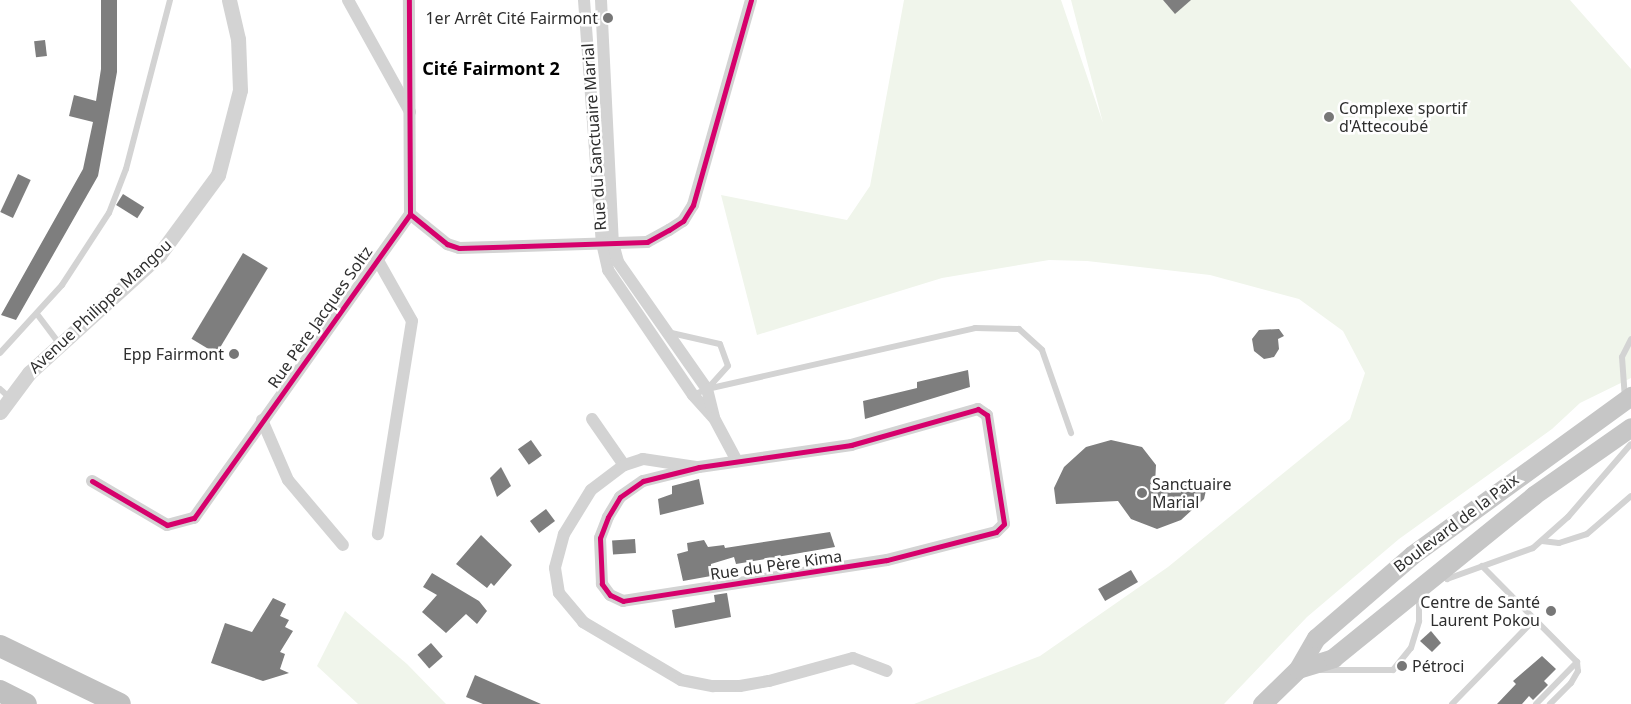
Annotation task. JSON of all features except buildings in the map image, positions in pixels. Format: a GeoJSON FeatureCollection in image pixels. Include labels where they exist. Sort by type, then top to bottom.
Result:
{"type":"FeatureCollection","features":[{"type":"Feature","properties":{"kind":"highway"},"geometry":{"type":"LineString","coordinates":[[0,646],[120,704]]}},
{"type":"Feature","properties":{"kind":"highway"},"geometry":{"type":"LineString","coordinates":[[0,691],[26,704]]}},
{"type":"Feature","properties":{"kind":"main road","name":"Boulevard de la Paix"},"geometry":{"type":"LineString","coordinates":[[1262,704],[1298,669],[1316,638],[1412,555],[1628,398]]}},
{"type":"Feature","properties":{"kind":"main road","name":"Boulevard de la Paix"},"geometry":{"type":"LineString","coordinates":[[1298,669],[1333,658],[1534,495],[1631,427]]}},
{"type":"Feature","properties":{"kind":"street","name":"Avenue Philippe Mangou"},"geometry":{"type":"LineString","coordinates":[[0,412],[5,393],[159,255],[218,176],[240,90],[238,39],[229,0]]}},
{"type":"Feature","properties":{"kind":"street"},"geometry":{"type":"LineString","coordinates":[[348,0],[412,116]]}},
{"type":"Feature","properties":{"kind":"street"},"geometry":{"type":"LineString","coordinates":[[409,0],[412,116],[410,214],[448,244],[459,248],[647,242],[683,221],[693,205],[751,0]]}},
{"type":"Feature","properties":{"kind":"street","name":"Rue du Sanctuaire Marial"},"geometry":{"type":"LineString","coordinates":[[584,0],[589,94],[607,243],[618,262],[707,389],[714,418]]}},
{"type":"Feature","properties":{"kind":"street","name":"Rue du Sanctuaire Marial"},"geometry":{"type":"LineString","coordinates":[[601,0],[605,94],[608,270],[693,395],[714,418],[737,461]]}},
{"type":"Feature","properties":{"kind":"street"},"geometry":{"type":"LineString","coordinates":[[589,94],[605,94]]}},
{"type":"Feature","properties":{"kind":"street","name":"Rue Père Jacques Soltz"},"geometry":{"type":"LineString","coordinates":[[92,480],[167,525],[192,520],[376,257],[410,214]]}},
{"type":"Feature","properties":{"kind":"street"},"geometry":{"type":"LineString","coordinates":[[376,257],[408,306],[412,322],[378,534]]}},
{"type":"Feature","properties":{"kind":"street","name":"Rue du Père Kima"},"geometry":{"type":"LineString","coordinates":[[978,409],[987,414],[1004,524],[996,532],[887,560],[810,574],[624,601],[610,595],[602,584],[600,538],[620,498],[643,481],[699,467],[737,461],[851,445],[978,409]]}},
{"type":"Feature","properties":{"kind":"street"},"geometry":{"type":"LineString","coordinates":[[592,419],[624,465]]}},
{"type":"Feature","properties":{"kind":"street"},"geometry":{"type":"LineString","coordinates":[[262,420],[288,480],[343,545]]}},
{"type":"Feature","properties":{"kind":"street"},"geometry":{"type":"LineString","coordinates":[[699,467],[660,459],[643,459],[624,465],[591,490],[564,534],[555,568],[559,593],[583,622],[681,680],[713,686],[740,686],[769,681],[853,658],[888,671]]}},
{"type":"Feature","properties":{"kind":"lane"},"geometry":{"type":"LineString","coordinates":[[0,353],[62,284],[109,213],[126,168],[170,0]]}},
{"type":"Feature","properties":{"kind":"lane"},"geometry":{"type":"LineString","coordinates":[[37,314],[60,344]]}},
{"type":"Feature","properties":{"kind":"lane"},"geometry":{"type":"LineString","coordinates":[[693,395],[707,389],[975,328],[1019,329],[1042,350],[1071,433]]}},
{"type":"Feature","properties":{"kind":"lane"},"geometry":{"type":"LineString","coordinates":[[667,332],[720,344],[728,366],[707,389]]}},
{"type":"Feature","properties":{"kind":"lane"},"geometry":{"type":"LineString","coordinates":[[1628,398],[1622,357],[1631,339]]}},
{"type":"Feature","properties":{"kind":"lane"},"geometry":{"type":"LineString","coordinates":[[1440,570],[1446,579],[1533,548],[1542,541],[1631,444]]}},
{"type":"Feature","properties":{"kind":"lane"},"geometry":{"type":"LineString","coordinates":[[1542,541],[1559,544],[1587,534],[1631,496]]}},
{"type":"Feature","properties":{"kind":"lane"},"geometry":{"type":"LineString","coordinates":[[1482,566],[1577,662],[1578,671],[1571,682],[1550,704]]}},
{"type":"Feature","properties":{"kind":"lane"},"geometry":{"type":"LineString","coordinates":[[1298,669],[1393,670],[1411,648],[1419,621],[1419,587]]}},
{"type":"Feature","properties":{"kind":"lane"},"geometry":{"type":"LineString","coordinates":[[1452,704],[1535,619]]}},
{"type":"Feature","properties":{"kind":"lane"},"geometry":{"type":"LineString","coordinates":[[1536,704],[1577,662]]}},
{"type":"Feature","properties":{"kind":"shaded area"},"geometry":{"type":"Polygon","coordinates":[[[904,0],[1061,0],[1103,123],[1071,0],[1570,0],[1631,69],[1631,378],[1580,403],[1552,429],[1399,539],[1307,617],[1224,704],[914,704],[1040,656],[1168,567],[1350,419],[1365,373],[1343,331],[1299,299],[1210,275],[1087,261],[1049,260],[942,278],[757,335],[721,195],[847,220],[870,186],[904,0]]]}},
{"type":"Feature","properties":{"kind":"shaded area"},"geometry":{"type":"Polygon","coordinates":[[[345,611],[407,664],[446,704],[358,704],[317,666],[345,611]]]}},
{"type":"Feature","properties":{"kind":"cycle path"},"geometry":{"type":"LineString","coordinates":[[92,481],[167,525],[194,518],[410,214],[409,0]]}},
{"type":"Feature","properties":{"kind":"cycle path"},"geometry":{"type":"LineString","coordinates":[[410,214],[447,244],[459,248],[647,242],[669,230],[683,221],[693,205],[751,0]]}},
{"type":"Feature","properties":{"kind":"cycle path"},"geometry":{"type":"LineString","coordinates":[[978,409],[987,415],[1004,524],[996,532],[887,560],[623,601],[610,595],[602,584],[600,538],[608,517],[620,497],[643,481],[699,467],[851,445],[978,409]]}},
{"type":"Feature","properties":{"kind":"place","name":"1er Arrêt Cité Fairmont"},"geometry":{"type":"Point","coordinates":[608,18]}},
{"type":"Feature","properties":{"kind":"place","name":"Complexe sportif d'Attecoubé"},"geometry":{"type":"Point","coordinates":[1329,117]}},
{"type":"Feature","properties":{"kind":"place","name":"Epp Fairmont"},"geometry":{"type":"Point","coordinates":[234,354]}},
{"type":"Feature","properties":{"kind":"place","name":"Sanctuaire Marial"},"geometry":{"type":"Point","coordinates":[1142,493]}},
{"type":"Feature","properties":{"kind":"place","name":"Centre de Santé Laurent Pokou"},"geometry":{"type":"Point","coordinates":[1551,611]}},
{"type":"Feature","properties":{"kind":"place","name":"Pétroci"},"geometry":{"type":"Point","coordinates":[1402,666]}},
{"type":"Feature","properties":{"kind":"district","name":"Cité Fairmont 2"},"geometry":{"type":"Point","coordinates":[491,68]}}]}
